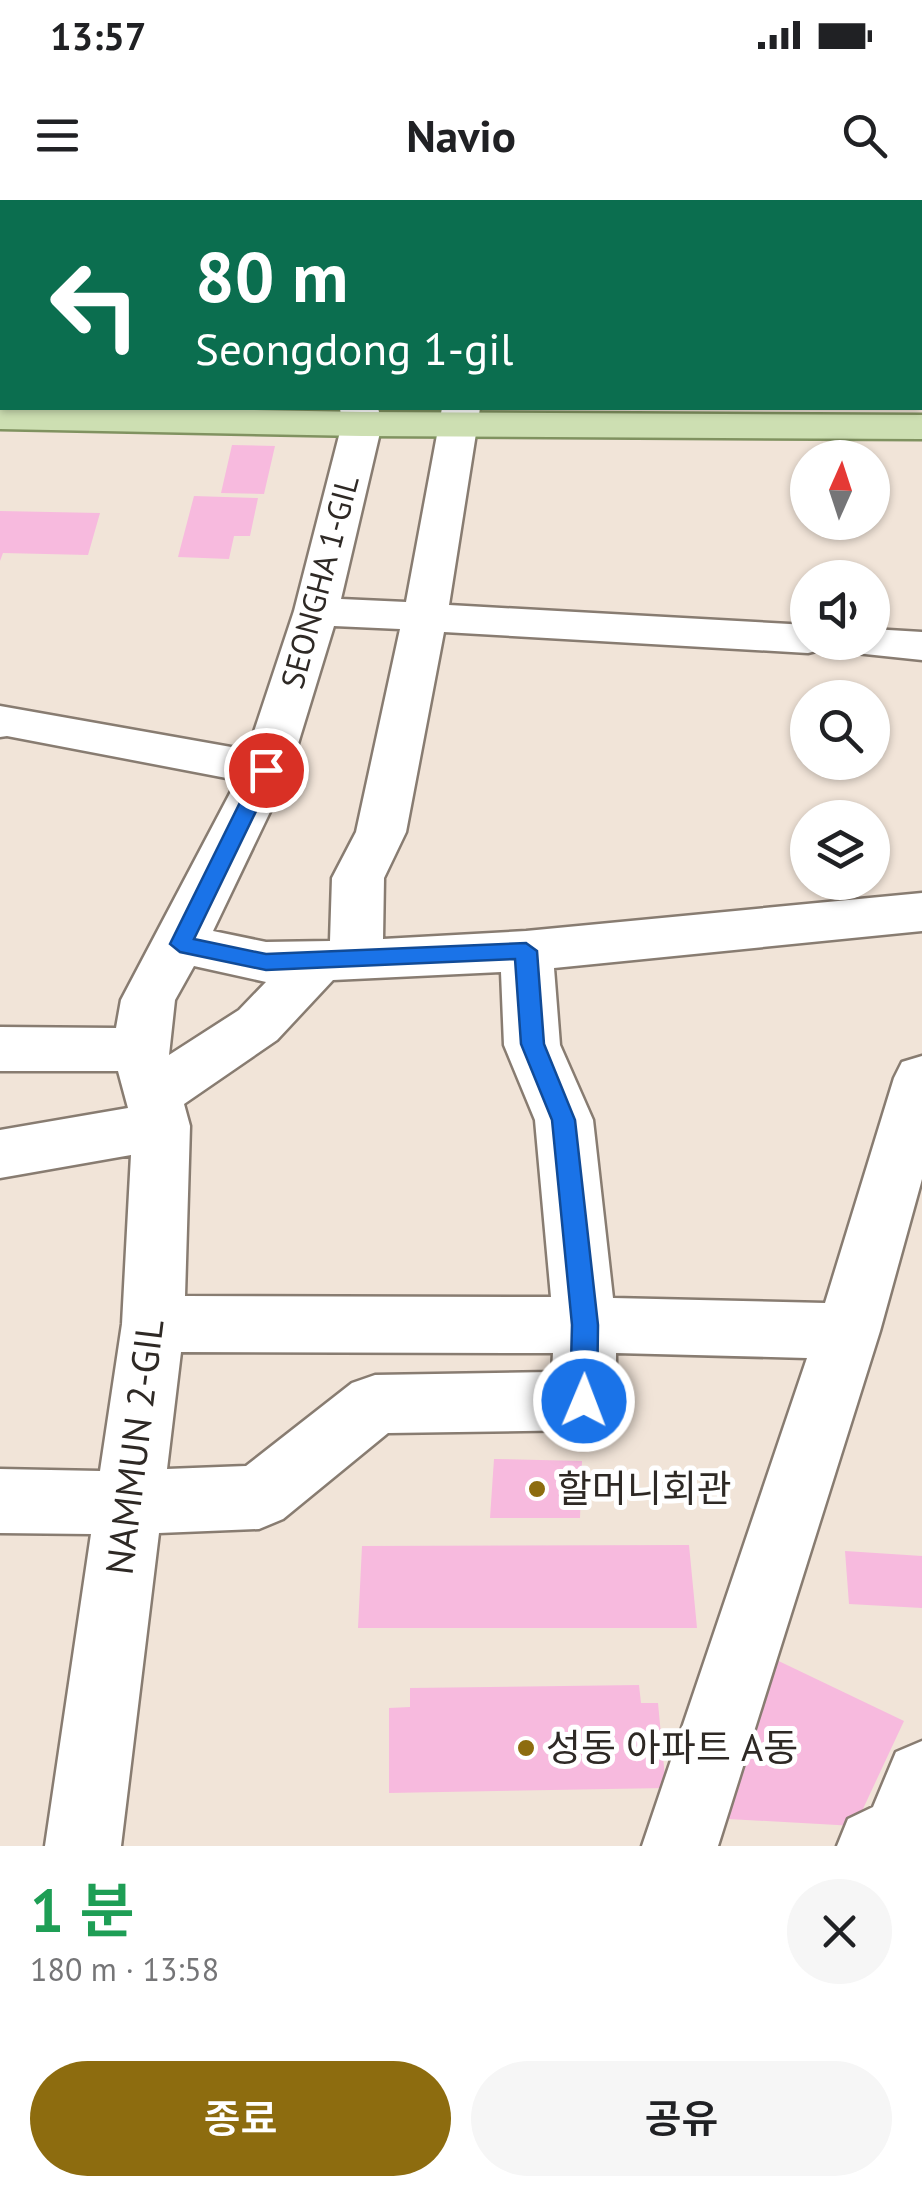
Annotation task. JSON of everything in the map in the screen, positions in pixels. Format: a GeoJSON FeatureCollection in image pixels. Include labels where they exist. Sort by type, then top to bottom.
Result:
{"type":"FeatureCollection","features":[{"type":"Feature","properties":{"kind":"main road"},"geometry":{"type":"LineString","coordinates":[[0,417],[460,416],[922,427]]}},
{"type":"Feature","properties":{"kind":"street"},"geometry":{"type":"LineString","coordinates":[[490,200],[516,200]]}},
{"type":"Feature","properties":{"kind":"street","name":"SEONGHA 1-GIL"},"geometry":{"type":"LineString","coordinates":[[152,1090],[148,1000],[266,770],[316,612],[361,416]]}},
{"type":"Feature","properties":{"kind":"street"},"geometry":{"type":"LineString","coordinates":[[0,1154],[152,1090],[258,1025],[337,961],[358,878],[381,832],[460,416]]}},
{"type":"Feature","properties":{"kind":"street"},"geometry":{"type":"LineString","coordinates":[[316,612],[790,639]]}},
{"type":"Feature","properties":{"kind":"street"},"geometry":{"type":"LineString","coordinates":[[890,644],[922,646]]}},
{"type":"Feature","properties":{"kind":"street"},"geometry":{"type":"LineString","coordinates":[[0,722],[266,770]]}},
{"type":"Feature","properties":{"kind":"street"},"geometry":{"type":"LineString","coordinates":[[180,944],[266,962],[337,961],[526,951],[922,912]]}},
{"type":"Feature","properties":{"kind":"street"},"geometry":{"type":"LineString","coordinates":[[0,1501],[129,1503],[259,1497],[376,1404],[584,1401],[585,1325],[564,1120],[532,1044],[526,951]]}},
{"type":"Feature","properties":{"kind":"street"},"geometry":{"type":"LineString","coordinates":[[0,1049],[152,1090]]}},
{"type":"Feature","properties":{"kind":"street"},"geometry":{"type":"LineString","coordinates":[[680,1846],[848,1331],[922,1078]]}},
{"type":"Feature","properties":{"kind":"street","name":"NAMMUN 2-GIL"},"geometry":{"type":"LineString","coordinates":[[82,1846],[153,1324],[152,1090]]}},
{"type":"Feature","properties":{"kind":"street"},"geometry":{"type":"LineString","coordinates":[[153,1324],[585,1325],[848,1331]]}},
{"type":"Feature","properties":{"kind":"street"},"geometry":{"type":"LineString","coordinates":[[874,1846],[900,1834],[922,1778]]}},
{"type":"Feature","properties":{"kind":"building"},"geometry":{"type":"Polygon","coordinates":[[[232,445],[275,446],[264,494],[221,493],[232,445]]]}},
{"type":"Feature","properties":{"kind":"building"},"geometry":{"type":"Polygon","coordinates":[[[194,496],[258,498],[250,536],[234,536],[229,559],[178,557],[194,496]]]}},
{"type":"Feature","properties":{"kind":"building"},"geometry":{"type":"Polygon","coordinates":[[[0,511],[100,513],[88,555],[3,553],[0,561],[0,511]]]}},
{"type":"Feature","properties":{"kind":"building","name":"할머니회관"},"geometry":{"type":"Polygon","coordinates":[[[494,1459],[582,1461],[580,1518],[490,1518],[494,1459]]]}},
{"type":"Feature","properties":{"kind":"building"},"geometry":{"type":"Polygon","coordinates":[[[689,1545],[697,1628],[358,1628],[362,1546],[689,1545]]]}},
{"type":"Feature","properties":{"kind":"building"},"geometry":{"type":"Polygon","coordinates":[[[845,1551],[922,1556],[922,1608],[849,1604],[845,1551]]]}},
{"type":"Feature","properties":{"kind":"building"},"geometry":{"type":"Polygon","coordinates":[[[764,1654],[904,1721],[855,1826],[710,1818],[764,1654]]]}},
{"type":"Feature","properties":{"kind":"building","name":"성동 아파트 A동"},"geometry":{"type":"Polygon","coordinates":[[[639,1685],[641,1703],[658,1703],[666,1788],[389,1793],[389,1708],[410,1707],[410,1688],[639,1685]]]}},
{"type":"Feature","properties":{"kind":"place","name":"할머니회관"},"geometry":{"type":"Point","coordinates":[537,1489]}},
{"type":"Feature","properties":{"kind":"place","name":"성동 아파트 A동"},"geometry":{"type":"Point","coordinates":[526,1748]}},
{"type":"Feature","properties":{"kind":"route"},"geometry":{"type":"LineString","coordinates":[[266,770],[180,944],[266,962],[526,951],[532,1044],[564,1120],[585,1325],[584,1401]]}}]}
